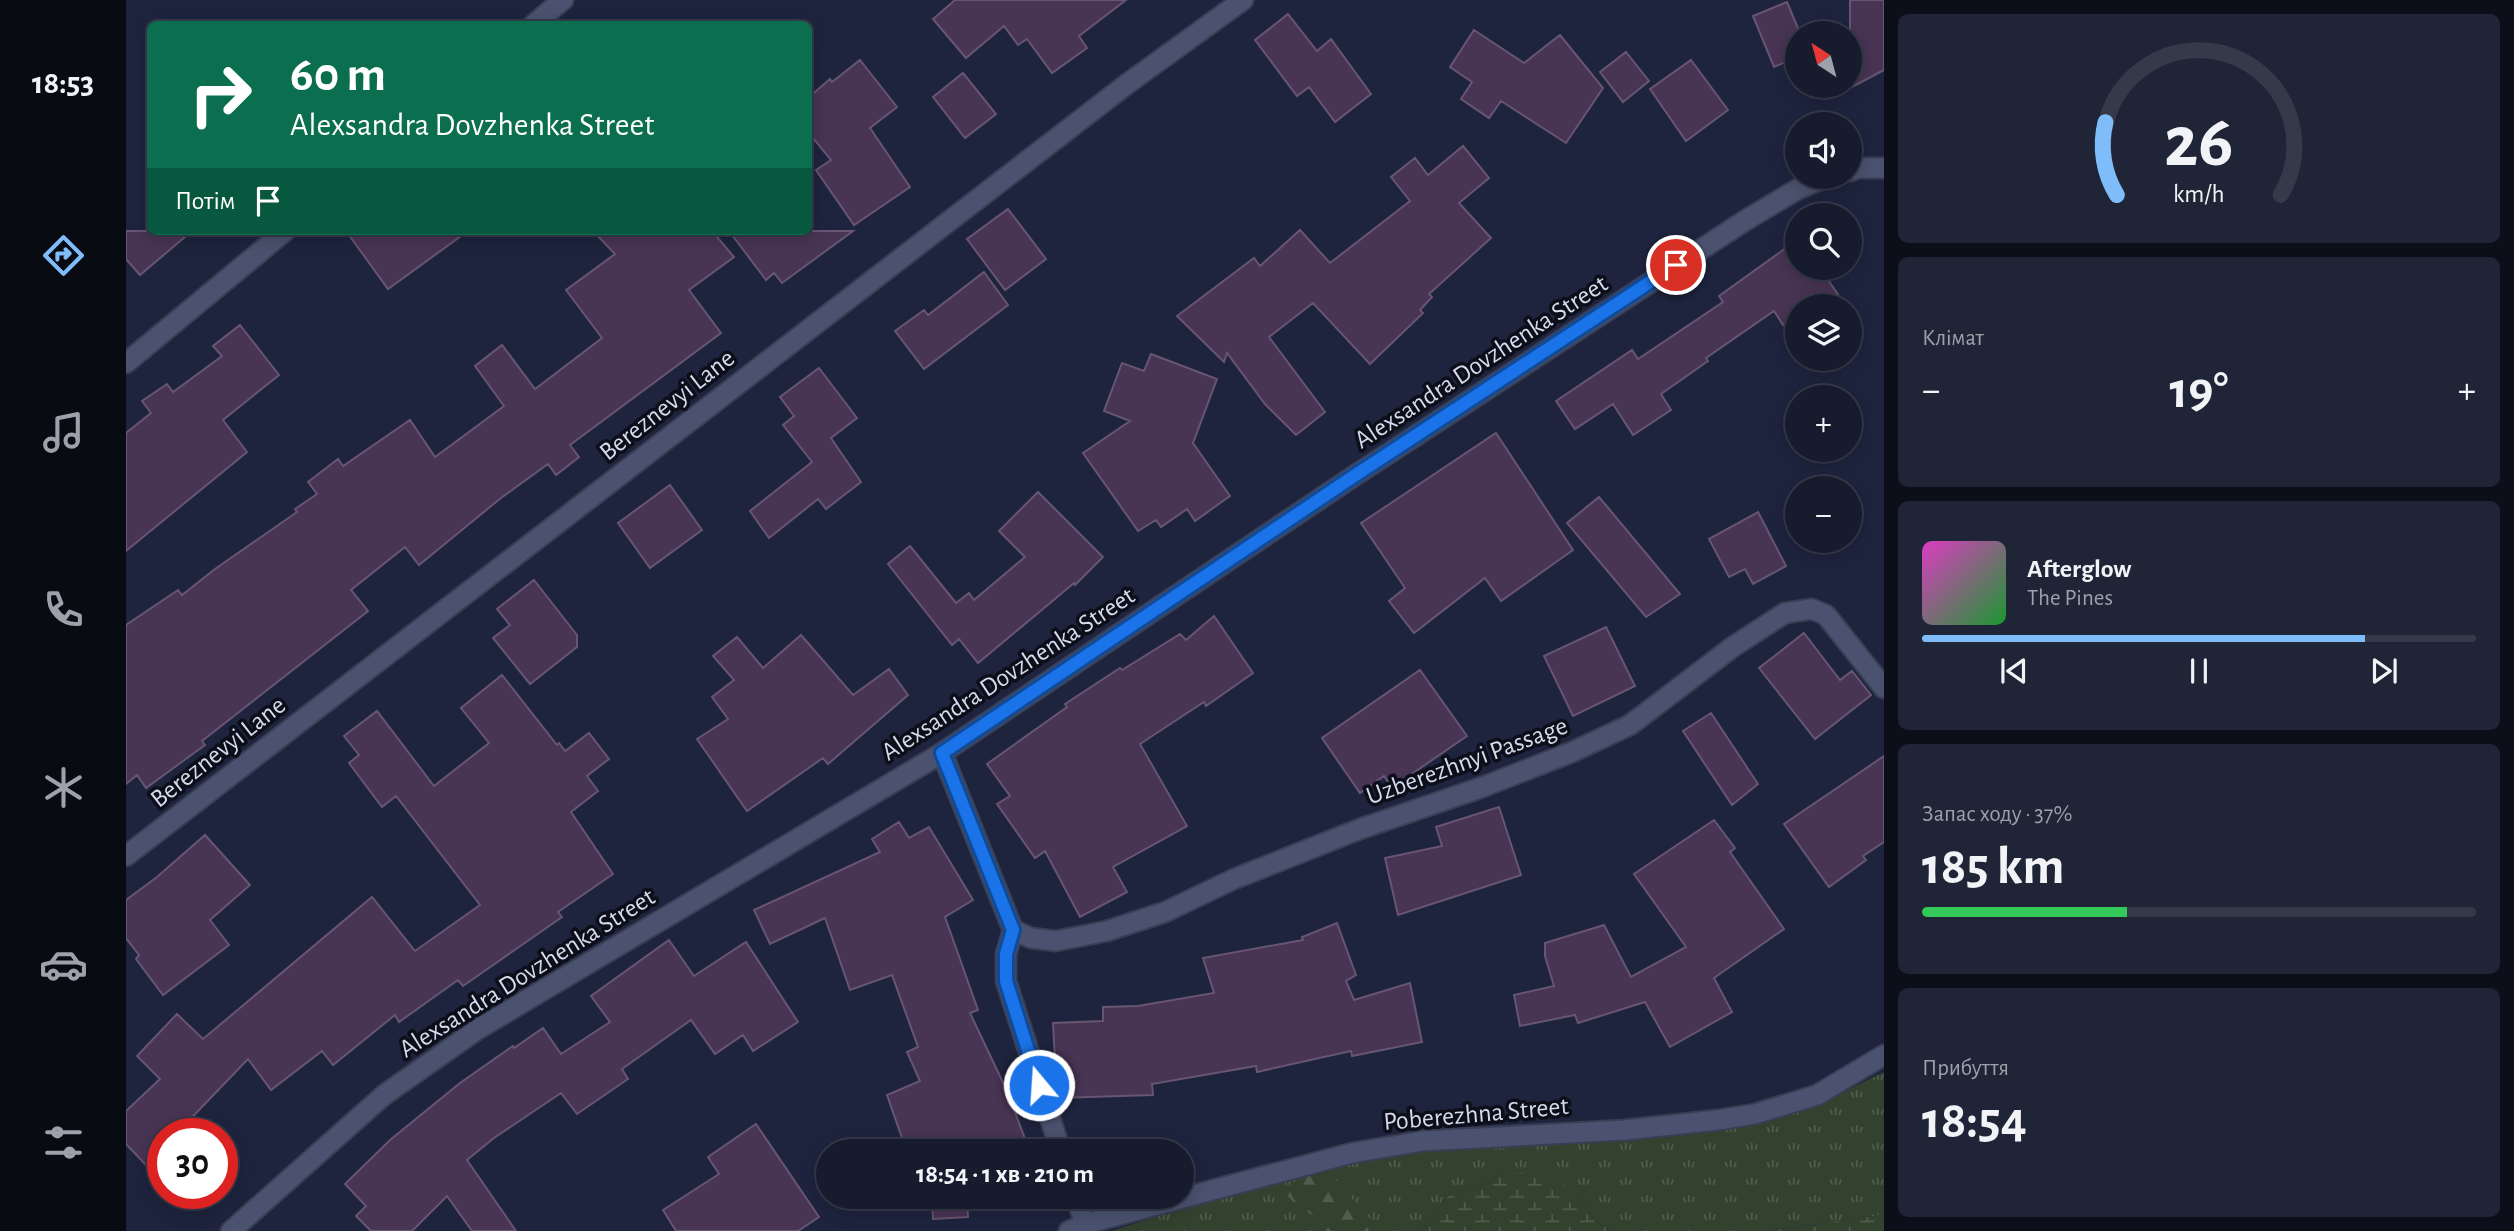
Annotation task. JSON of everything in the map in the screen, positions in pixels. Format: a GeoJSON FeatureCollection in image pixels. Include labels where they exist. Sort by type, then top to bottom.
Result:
{"type":"FeatureCollection","features":[{"type":"Feature","properties":{"kind":"street"},"geometry":{"type":"LineString","coordinates":[[538,21],[563,0]]}},
{"type":"Feature","properties":{"kind":"street","name":"Bereznevyi Lane"},"geometry":{"type":"LineString","coordinates":[[126,856],[1127,84],[1243,0]]}},
{"type":"Feature","properties":{"kind":"street"},"geometry":{"type":"LineString","coordinates":[[1862,168],[1884,168]]}},
{"type":"Feature","properties":{"kind":"street","name":"Alexsandra Dovzhenka Street"},"geometry":{"type":"LineString","coordinates":[[232,1231],[384,1095],[478,1029],[942,753],[1354,476],[1746,220],[1798,189]]}},
{"type":"Feature","properties":{"kind":"street"},"geometry":{"type":"LineString","coordinates":[[126,363],[280,235]]}},
{"type":"Feature","properties":{"kind":"street","name":"Uzberezhnyi Passage"},"geometry":{"type":"LineString","coordinates":[[1013,930],[1031,938],[1056,941],[1107,931],[1165,912],[1234,880],[1360,829],[1480,788],[1572,752],[1630,725],[1734,646],[1784,613],[1812,609],[1826,615],[1884,688]]}},
{"type":"Feature","properties":{"kind":"street"},"geometry":{"type":"LineString","coordinates":[[942,753],[1013,930],[1006,954],[1006,981],[1056,1139]]}},
{"type":"Feature","properties":{"kind":"street","name":"Poberezhna Street"},"geometry":{"type":"LineString","coordinates":[[1077,1228],[1352,1153],[1423,1140],[1625,1130],[1755,1114],[1817,1095],[1884,1055]]}},
{"type":"Feature","properties":{"kind":"street"},"geometry":{"type":"LineString","coordinates":[[1076,1209],[1077,1228]]}},
{"type":"Feature","properties":{"kind":"green space"},"geometry":{"type":"Polygon","coordinates":[[[1884,1072],[1884,1213],[1768,1231],[1611,1231],[1597,1222],[1577,1197],[1502,1175],[1485,1184],[1449,1195],[1422,1231],[1111,1231],[1180,1209],[1194,1209],[1194,1205],[1281,1177],[1425,1146],[1821,1103],[1884,1072]]]}},
{"type":"Feature","properties":{"kind":"green space"},"geometry":{"type":"Polygon","coordinates":[[[1529,1172],[1553,1175],[1577,1197],[1597,1222],[1611,1231],[1422,1231],[1449,1195],[1485,1184],[1502,1175],[1529,1172]]]}},
{"type":"Feature","properties":{"kind":"green space"},"geometry":{"type":"Polygon","coordinates":[[[1308,1176],[1333,1177],[1381,1231],[1320,1231],[1323,1225],[1288,1196],[1292,1183],[1308,1176]]]}},
{"type":"Feature","properties":{"kind":"green space"},"geometry":{"type":"Polygon","coordinates":[[[1884,1213],[1884,1231],[1768,1231],[1875,1216],[1884,1213]]]}},
{"type":"Feature","properties":{"kind":"building"},"geometry":{"type":"Polygon","coordinates":[[[955,0],[1126,0],[1079,36],[1087,48],[1052,73],[1027,39],[1018,45],[1004,26],[966,58],[933,19],[955,0]]]}},
{"type":"Feature","properties":{"kind":"building"},"geometry":{"type":"Polygon","coordinates":[[[1850,0],[1884,0],[1884,70],[1862,82],[1862,21],[1850,21],[1850,0]]]}},
{"type":"Feature","properties":{"kind":"building"},"geometry":{"type":"Polygon","coordinates":[[[1787,2],[1795,21],[1785,21],[1785,62],[1774,67],[1753,16],[1787,2]]]}},
{"type":"Feature","properties":{"kind":"building"},"geometry":{"type":"Polygon","coordinates":[[[1288,14],[1317,51],[1331,39],[1371,94],[1335,122],[1309,87],[1297,96],[1255,40],[1288,14]]]}},
{"type":"Feature","properties":{"kind":"building"},"geometry":{"type":"Polygon","coordinates":[[[1474,30],[1524,63],[1560,35],[1603,88],[1566,143],[1501,101],[1489,118],[1461,99],[1472,82],[1450,67],[1474,30]]]}},
{"type":"Feature","properties":{"kind":"building"},"geometry":{"type":"Polygon","coordinates":[[[1626,52],[1649,81],[1623,102],[1600,72],[1626,52]]]}},
{"type":"Feature","properties":{"kind":"building"},"geometry":{"type":"Polygon","coordinates":[[[860,60],[897,107],[870,128],[910,187],[854,225],[816,170],[831,160],[812,137],[812,95],[830,79],[832,82],[860,60]]]}},
{"type":"Feature","properties":{"kind":"building"},"geometry":{"type":"Polygon","coordinates":[[[1691,60],[1728,110],[1686,141],[1650,89],[1691,60]]]}},
{"type":"Feature","properties":{"kind":"building"},"geometry":{"type":"Polygon","coordinates":[[[963,73],[996,114],[965,138],[933,97],[963,73]]]}},
{"type":"Feature","properties":{"kind":"building"},"geometry":{"type":"Polygon","coordinates":[[[1463,146],[1489,178],[1459,203],[1491,238],[1429,294],[1432,297],[1420,310],[1423,313],[1370,364],[1313,303],[1269,337],[1325,412],[1296,435],[1265,404],[1227,353],[1224,362],[1177,316],[1254,258],[1260,266],[1300,230],[1330,263],[1410,201],[1391,177],[1415,158],[1428,175],[1463,146]]]}},
{"type":"Feature","properties":{"kind":"building"},"geometry":{"type":"Polygon","coordinates":[[[1008,209],[1046,259],[1005,290],[967,239],[1008,209]]]}},
{"type":"Feature","properties":{"kind":"building"},"geometry":{"type":"Polygon","coordinates":[[[126,231],[147,231],[147,235],[187,235],[140,275],[126,259],[126,231]]]}},
{"type":"Feature","properties":{"kind":"building"},"geometry":{"type":"Polygon","coordinates":[[[812,231],[853,231],[782,283],[774,273],[766,280],[732,235],[812,235],[812,231]]]}},
{"type":"Feature","properties":{"kind":"building"},"geometry":{"type":"Polygon","coordinates":[[[349,235],[462,235],[388,289],[349,235]]]}},
{"type":"Feature","properties":{"kind":"building"},"geometry":{"type":"Polygon","coordinates":[[[597,235],[715,235],[734,257],[689,290],[721,333],[570,445],[579,457],[556,475],[548,464],[501,498],[419,565],[405,547],[351,590],[368,611],[202,741],[205,745],[146,788],[137,775],[126,784],[126,625],[178,590],[182,595],[297,512],[295,509],[317,494],[308,482],[338,459],[343,466],[410,420],[435,457],[504,406],[475,366],[502,345],[535,389],[602,338],[566,290],[615,254],[597,235]]]}},
{"type":"Feature","properties":{"kind":"building"},"geometry":{"type":"Polygon","coordinates":[[[1785,249],[1785,280],[1828,280],[1838,294],[1785,294],[1785,324],[1783,325],[1774,311],[1706,358],[1708,361],[1661,394],[1671,410],[1633,435],[1613,404],[1575,429],[1556,401],[1632,350],[1638,359],[1723,302],[1719,296],[1785,249]]]}},
{"type":"Feature","properties":{"kind":"building"},"geometry":{"type":"Polygon","coordinates":[[[984,272],[1008,305],[924,369],[895,331],[924,310],[928,315],[984,272]]]}},
{"type":"Feature","properties":{"kind":"building"},"geometry":{"type":"Polygon","coordinates":[[[240,325],[279,375],[223,420],[247,452],[126,551],[126,433],[151,413],[142,401],[167,384],[173,392],[222,356],[213,346],[240,325]]]}},
{"type":"Feature","properties":{"kind":"building"},"geometry":{"type":"Polygon","coordinates":[[[1151,354],[1217,379],[1193,443],[1230,496],[1195,521],[1187,509],[1161,527],[1156,520],[1138,531],[1083,453],[1130,421],[1104,411],[1122,363],[1144,371],[1151,354]]]}},
{"type":"Feature","properties":{"kind":"building"},"geometry":{"type":"Polygon","coordinates":[[[819,368],[857,418],[831,438],[861,482],[826,509],[818,499],[769,538],[750,511],[812,462],[783,425],[794,416],[780,397],[819,368]]]}},
{"type":"Feature","properties":{"kind":"building"},"geometry":{"type":"Polygon","coordinates":[[[1496,433],[1573,550],[1501,601],[1485,578],[1414,633],[1389,601],[1405,588],[1361,523],[1496,433]]]}},
{"type":"Feature","properties":{"kind":"building"},"geometry":{"type":"Polygon","coordinates":[[[670,485],[702,530],[650,568],[618,523],[670,485]]]}},
{"type":"Feature","properties":{"kind":"building"},"geometry":{"type":"Polygon","coordinates":[[[1038,492],[1103,557],[1075,585],[1074,583],[978,663],[959,639],[952,645],[888,564],[910,546],[956,603],[969,593],[974,600],[1025,557],[999,531],[1038,492]]]}},
{"type":"Feature","properties":{"kind":"building"},"geometry":{"type":"Polygon","coordinates":[[[1599,497],[1680,594],[1646,617],[1567,523],[1599,497]]]}},
{"type":"Feature","properties":{"kind":"building"},"geometry":{"type":"Polygon","coordinates":[[[1758,512],[1786,566],[1753,584],[1745,569],[1729,577],[1709,539],[1758,512]]]}},
{"type":"Feature","properties":{"kind":"building"},"geometry":{"type":"Polygon","coordinates":[[[534,580],[577,635],[577,647],[530,684],[493,638],[510,625],[497,609],[534,580]]]}},
{"type":"Feature","properties":{"kind":"building"},"geometry":{"type":"Polygon","coordinates":[[[1214,616],[1253,673],[1206,706],[1204,702],[1140,744],[1187,826],[1113,867],[1127,892],[1080,917],[1045,851],[1035,858],[997,804],[1010,796],[987,764],[1067,707],[1065,704],[1120,668],[1122,670],[1180,634],[1186,640],[1214,616]]]}},
{"type":"Feature","properties":{"kind":"building"},"geometry":{"type":"Polygon","coordinates":[[[1606,627],[1635,686],[1573,716],[1544,656],[1606,627]]]}},
{"type":"Feature","properties":{"kind":"building"},"geometry":{"type":"Polygon","coordinates":[[[1804,633],[1840,680],[1852,671],[1871,695],[1815,739],[1759,668],[1804,633]]]}},
{"type":"Feature","properties":{"kind":"building"},"geometry":{"type":"Polygon","coordinates":[[[801,635],[853,695],[889,669],[908,695],[828,764],[823,758],[747,811],[697,739],[728,719],[712,697],[734,680],[713,656],[737,637],[763,668],[801,635]]]}},
{"type":"Feature","properties":{"kind":"building"},"geometry":{"type":"Polygon","coordinates":[[[1420,670],[1467,736],[1400,782],[1388,782],[1384,776],[1360,793],[1322,738],[1420,670]]]}},
{"type":"Feature","properties":{"kind":"building"},"geometry":{"type":"Polygon","coordinates":[[[502,675],[557,745],[559,743],[565,751],[589,733],[609,759],[587,776],[598,791],[571,812],[613,874],[558,912],[562,917],[463,986],[458,980],[399,1022],[395,1015],[333,1065],[322,1051],[271,1090],[248,1059],[191,1118],[147,1118],[147,1166],[126,1144],[126,1111],[160,1079],[137,1056],[177,1014],[203,1039],[372,897],[415,951],[480,905],[396,796],[382,807],[349,763],[359,755],[344,736],[377,711],[434,786],[489,743],[461,708],[502,675]]]}},
{"type":"Feature","properties":{"kind":"building"},"geometry":{"type":"Polygon","coordinates":[[[1711,713],[1758,784],[1732,805],[1683,731],[1711,713]]]}},
{"type":"Feature","properties":{"kind":"building"},"geometry":{"type":"Polygon","coordinates":[[[1884,756],[1884,842],[1863,856],[1866,860],[1829,887],[1784,824],[1884,756]]]}},
{"type":"Feature","properties":{"kind":"building"},"geometry":{"type":"Polygon","coordinates":[[[1499,807],[1521,875],[1398,915],[1385,858],[1442,846],[1436,827],[1499,807]]]}},
{"type":"Feature","properties":{"kind":"building"},"geometry":{"type":"Polygon","coordinates":[[[1714,820],[1735,848],[1730,852],[1784,929],[1714,978],[1732,1012],[1670,1047],[1645,1002],[1578,1023],[1575,1015],[1520,1026],[1514,995],[1554,986],[1545,956],[1545,943],[1604,925],[1631,977],[1686,947],[1634,874],[1714,820]]]}},
{"type":"Feature","properties":{"kind":"building"},"geometry":{"type":"Polygon","coordinates":[[[899,822],[909,838],[929,827],[973,900],[945,917],[978,1010],[970,1013],[1007,1091],[1025,1139],[902,1139],[887,1095],[920,1081],[907,1052],[918,1047],[892,975],[850,990],[825,918],[770,944],[754,910],[880,852],[872,839],[899,822]]]}},
{"type":"Feature","properties":{"kind":"building"},"geometry":{"type":"Polygon","coordinates":[[[205,835],[250,885],[210,920],[229,945],[163,995],[136,959],[139,955],[126,938],[126,900],[205,835]]]}},
{"type":"Feature","properties":{"kind":"building"},"geometry":{"type":"Polygon","coordinates":[[[1337,923],[1356,975],[1346,981],[1354,1000],[1410,983],[1422,1042],[1352,1056],[1351,1051],[1257,1072],[1256,1066],[1152,1084],[1153,1095],[1057,1098],[1053,1023],[1103,1021],[1103,1007],[1138,1006],[1214,993],[1203,958],[1303,940],[1302,937],[1337,923]]]}},
{"type":"Feature","properties":{"kind":"building"},"geometry":{"type":"Polygon","coordinates":[[[669,940],[694,976],[746,942],[798,1022],[753,1051],[743,1035],[715,1054],[691,1020],[622,1069],[628,1079],[577,1114],[561,1093],[494,1138],[467,1160],[516,1231],[472,1231],[447,1196],[412,1231],[371,1231],[356,1216],[366,1206],[345,1184],[390,1140],[460,1083],[543,1028],[561,1054],[610,1022],[591,996],[669,940]]]}},
{"type":"Feature","properties":{"kind":"building"},"geometry":{"type":"Polygon","coordinates":[[[756,1124],[819,1217],[798,1231],[676,1231],[663,1210],[719,1174],[708,1157],[756,1124]]]}},
{"type":"Feature","properties":{"kind":"building"},"geometry":{"type":"Polygon","coordinates":[[[933,1209],[968,1209],[968,1217],[933,1219],[933,1209]]]}},
{"type":"Feature","properties":{"kind":"route"},"geometry":{"type":"LineString","coordinates":[[1039,1085],[1006,981],[1006,954],[1013,930],[942,753],[1354,476],[1676,265]]}}]}
